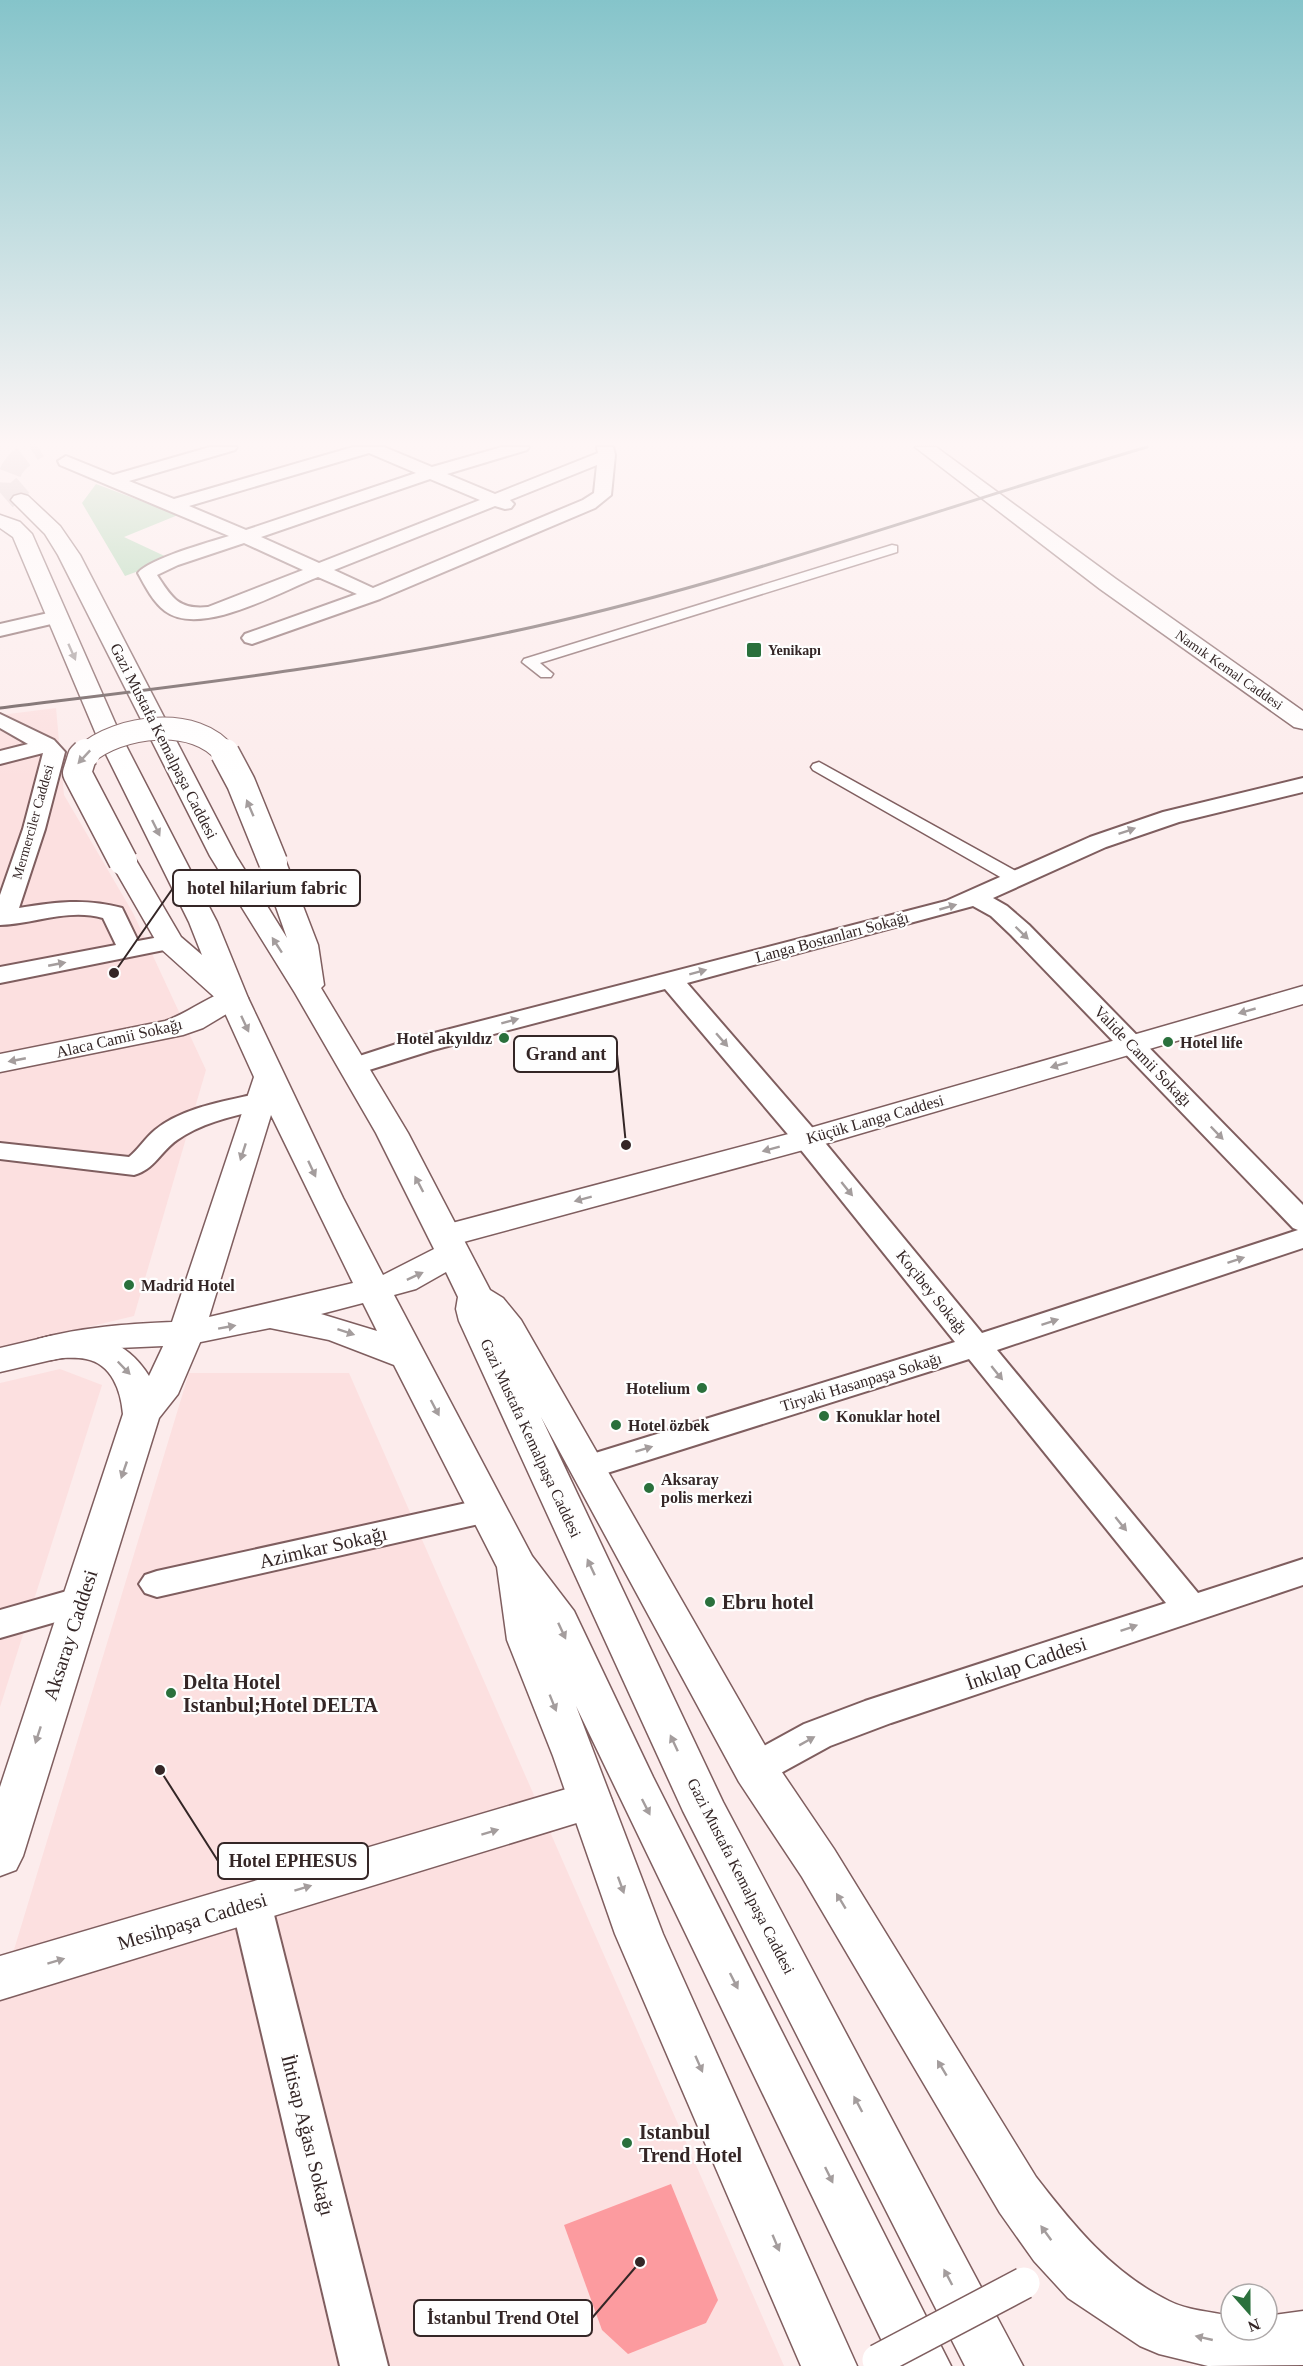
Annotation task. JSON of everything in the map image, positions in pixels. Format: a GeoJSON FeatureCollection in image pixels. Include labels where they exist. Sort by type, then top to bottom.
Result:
{"type":"FeatureCollection","features":[{"type":"Feature","properties":{"kind":"main road"},"geometry":{"type":"LineString","coordinates":[[32,557],[108,734],[203,922],[265,1089],[326,1198],[517,1566],[553,1611],[633,1781],[923,2366]]}},
{"type":"Feature","properties":{"kind":"main road","name":"Gazi Mustafa Kemalpaşa Caddesi"},"geometry":{"type":"LineString","coordinates":[[70,557],[223,856],[276,943],[310,993],[392,1134],[450,1244],[476,1297],[474,1309],[477,1321],[705,1811],[995,2366]]}},
{"type":"Feature","properties":{"kind":"main road","name":"Namık Kemal Caddesi"},"geometry":{"type":"LineString","coordinates":[[1072,557],[1303,722]]}},
{"type":"Feature","properties":{"kind":"main road"},"geometry":{"type":"LineString","coordinates":[[233,998],[170,942],[123,861],[77,773],[76,765],[83,755],[113,738],[160,729],[195,733],[218,744],[231,764],[273,862],[304,945],[310,993]]}},
{"type":"Feature","properties":{"kind":"main road","name":"Küçük Langa Caddesi"},"geometry":{"type":"LineString","coordinates":[[51,1348],[118,1336],[186,1333],[268,1317],[373,1290],[404,1281],[450,1244],[1303,995]]}},
{"type":"Feature","properties":{"kind":"main road","name":"Alaca Camii Sokağı"},"geometry":{"type":"LineString","coordinates":[[0,1063],[172,1029],[192,1022],[233,998]]}},
{"type":"Feature","properties":{"kind":"main road"},"geometry":{"type":"LineString","coordinates":[[142,1414],[159,1394],[186,1333],[265,1089]]}},
{"type":"Feature","properties":{"kind":"main road"},"geometry":{"type":"LineString","coordinates":[[476,1297],[490,1306],[503,1320],[588,1467],[755,1770],[818,1863],[1018,2195],[1053,2242],[1088,2280],[1159,2327],[1245,2347],[1303,2338]]}},
{"type":"Feature","properties":{"kind":"main road"},"geometry":{"type":"LineString","coordinates":[[268,1317],[336,1329],[407,1356]]}},
{"type":"Feature","properties":{"kind":"main road"},"geometry":{"type":"LineString","coordinates":[[0,1360],[51,1348],[88,1346],[110,1354],[131,1375],[141,1394],[142,1414]]}},
{"type":"Feature","properties":{"kind":"main road","name":"Aksaray Caddesi"},"geometry":{"type":"LineString","coordinates":[[0,1856],[142,1414]]}},
{"type":"Feature","properties":{"kind":"main road"},"geometry":{"type":"LineString","coordinates":[[517,1566],[528,1640],[639,1934],[829,2366]]}},
{"type":"Feature","properties":{"kind":"main road","name":"Mesihpaşa Caddesi"},"geometry":{"type":"LineString","coordinates":[[0,1978],[590,1801]]}},
{"type":"Feature","properties":{"kind":"street"},"geometry":{"type":"LineString","coordinates":[[183,557],[147,573],[164,600],[179,613],[189,616],[211,614],[351,557]]}},
{"type":"Feature","properties":{"kind":"street"},"geometry":{"type":"LineString","coordinates":[[291,557],[373,595]]}},
{"type":"Feature","properties":{"kind":"street"},"geometry":{"type":"LineString","coordinates":[[252,638],[373,595],[464,557]]}},
{"type":"Feature","properties":{"kind":"street"},"geometry":{"type":"LineString","coordinates":[[546,674],[529,662],[865,557]]}},
{"type":"Feature","properties":{"kind":"street"},"geometry":{"type":"LineString","coordinates":[[0,630],[57,617]]}},
{"type":"Feature","properties":{"kind":"street","name":"Mermerciler Caddesi"},"geometry":{"type":"LineString","coordinates":[[0,720],[46,745],[54,752],[34,830],[2,918]]}},
{"type":"Feature","properties":{"kind":"street"},"geometry":{"type":"LineString","coordinates":[[0,758],[46,745]]}},
{"type":"Feature","properties":{"kind":"street"},"geometry":{"type":"LineString","coordinates":[[819,767],[1015,878]]}},
{"type":"Feature","properties":{"kind":"street","name":"Langa Bostanları Sokağı"},"geometry":{"type":"LineString","coordinates":[[353,1067],[424,1044],[976,898],[1015,878],[1098,842],[1171,817],[1303,785]]}},
{"type":"Feature","properties":{"kind":"street","name":"Valide Camii Sokağı"},"geometry":{"type":"LineString","coordinates":[[976,898],[999,911],[1020,930],[1303,1222]]}},
{"type":"Feature","properties":{"kind":"street"},"geometry":{"type":"LineString","coordinates":[[2,918],[79,906],[100,908],[113,913],[130,950]]}},
{"type":"Feature","properties":{"kind":"street"},"geometry":{"type":"LineString","coordinates":[[0,975],[170,942]]}},
{"type":"Feature","properties":{"kind":"street","name":"Koçibey Sokağı"},"geometry":{"type":"LineString","coordinates":[[670,980],[807,1139],[1190,1608]]}},
{"type":"Feature","properties":{"kind":"street"},"geometry":{"type":"LineString","coordinates":[[0,1151],[134,1166],[144,1161],[166,1134],[265,1089]]}},
{"type":"Feature","properties":{"kind":"street","name":"Tiryaki Hasanpaşa Sokağı"},"geometry":{"type":"LineString","coordinates":[[588,1467],[976,1346],[1303,1238]]}},
{"type":"Feature","properties":{"kind":"street","name":"Azimkar Sokağı"},"geometry":{"type":"LineString","coordinates":[[157,1584],[489,1510]]}},
{"type":"Feature","properties":{"kind":"street","name":"İnkılap Caddesi"},"geometry":{"type":"LineString","coordinates":[[755,1770],[818,1735],[868,1716],[1303,1572]]}},
{"type":"Feature","properties":{"kind":"street"},"geometry":{"type":"LineString","coordinates":[[0,1624],[81,1602]]}},
{"type":"Feature","properties":{"kind":"street","name":"İhtisap Ağası Sokağı"},"geometry":{"type":"LineString","coordinates":[[251,1903],[364,2366]]}},
{"type":"Feature","properties":{"kind":"street"},"geometry":{"type":"LineString","coordinates":[[878,2360],[1024,2283]]}},
{"type":"Feature","properties":{"kind":"shaded area"},"geometry":{"type":"Polygon","coordinates":[[[56,708],[64,795],[133,913],[206,1070],[134,1316],[0,1348],[0,715],[56,708]]]}},
{"type":"Feature","properties":{"kind":"shaded area"},"geometry":{"type":"Polygon","coordinates":[[[60,1369],[102,1385],[0,1707],[0,1383],[60,1369]]]}},
{"type":"Feature","properties":{"kind":"shaded area"},"geometry":{"type":"Polygon","coordinates":[[[189,1373],[349,1373],[784,2366],[0,2366],[0,1996],[189,1373]]]}},
{"type":"Feature","properties":{"kind":"green space"},"geometry":{"type":"Polygon","coordinates":[[[114,557],[171,559],[125,576],[114,557]]]}},
{"type":"Feature","properties":{"kind":"building"},"geometry":{"type":"Polygon","coordinates":[[[671,2184],[718,2300],[706,2323],[628,2354],[602,2330],[564,2225],[671,2184]]]}},
{"type":"Feature","properties":{"kind":"railway"},"geometry":{"type":"LineString","coordinates":[[0,708],[334,664],[467,641],[611,609],[793,557]]}},
{"type":"Feature","properties":{"kind":"place","name":"Yenikapı"},"geometry":{"type":"Point","coordinates":[754,650]}},
{"type":"Feature","properties":{"kind":"place","name":"hotel hilarium fabric"},"geometry":{"type":"Point","coordinates":[114,973]}},
{"type":"Feature","properties":{"kind":"place","name":"Hotel akyıldız"},"geometry":{"type":"Point","coordinates":[504,1038]}},
{"type":"Feature","properties":{"kind":"place","name":"Hotel life"},"geometry":{"type":"Point","coordinates":[1168,1042]}},
{"type":"Feature","properties":{"kind":"place","name":"Grand ant"},"geometry":{"type":"Point","coordinates":[626,1145]}},
{"type":"Feature","properties":{"kind":"place","name":"Madrid Hotel"},"geometry":{"type":"Point","coordinates":[129,1285]}},
{"type":"Feature","properties":{"kind":"place","name":"Hotelium"},"geometry":{"type":"Point","coordinates":[702,1388]}},
{"type":"Feature","properties":{"kind":"place","name":"Konuklar hotel"},"geometry":{"type":"Point","coordinates":[824,1416]}},
{"type":"Feature","properties":{"kind":"place","name":"Hotel özbek"},"geometry":{"type":"Point","coordinates":[616,1425]}},
{"type":"Feature","properties":{"kind":"place","name":"Aksaray polis merkezi"},"geometry":{"type":"Point","coordinates":[649,1488]}},
{"type":"Feature","properties":{"kind":"place","name":"Ebru hotel"},"geometry":{"type":"Point","coordinates":[710,1602]}},
{"type":"Feature","properties":{"kind":"place","name":"Delta Hotel Istanbul;Hotel DELTA"},"geometry":{"type":"Point","coordinates":[171,1693]}},
{"type":"Feature","properties":{"kind":"place","name":"Hotel EPHESUS"},"geometry":{"type":"Point","coordinates":[160,1770]}},
{"type":"Feature","properties":{"kind":"place","name":"Istanbul Trend Hotel"},"geometry":{"type":"Point","coordinates":[627,2143]}},
{"type":"Feature","properties":{"kind":"place","name":"İstanbul Trend Otel"},"geometry":{"type":"Point","coordinates":[640,2262]}}]}
